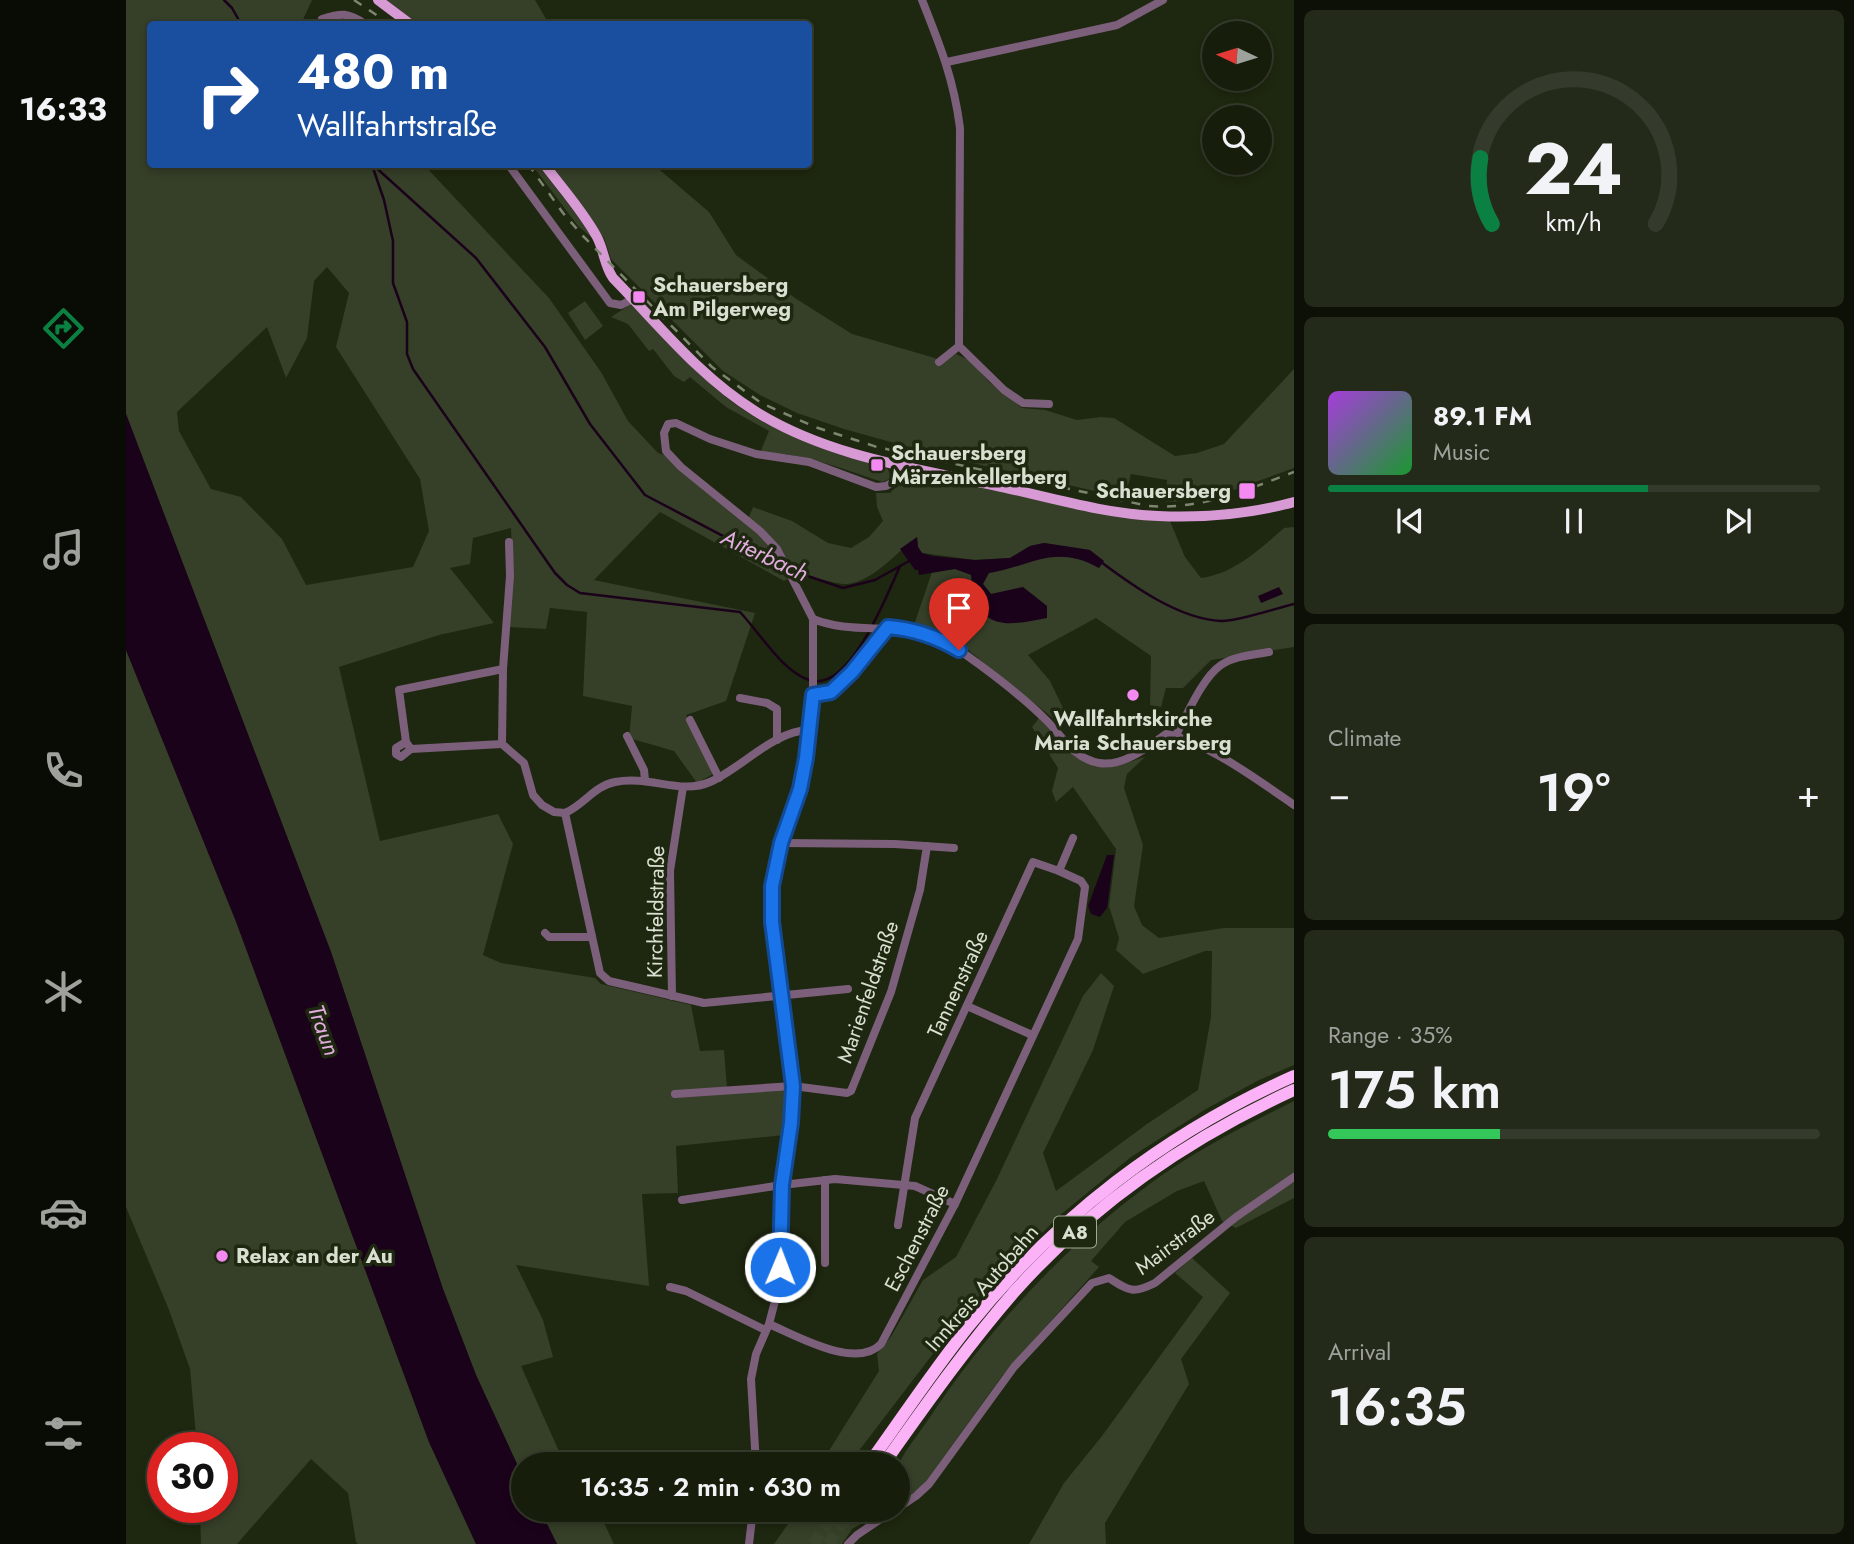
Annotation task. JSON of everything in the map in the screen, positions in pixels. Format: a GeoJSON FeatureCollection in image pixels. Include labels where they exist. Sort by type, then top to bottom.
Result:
{"type":"FeatureCollection","features":[{"type":"Feature","properties":{"kind":"highway","name":"Innkreis Autobahn"},"geometry":{"type":"LineString","coordinates":[[877,1452],[968,1327],[1017,1271],[1062,1226],[1123,1175],[1172,1142],[1223,1110],[1294,1076]]}},
{"type":"Feature","properties":{"kind":"highway","name":"Innkreis Autobahn"},"geometry":{"type":"LineString","coordinates":[[893,1452],[994,1316],[1082,1226],[1123,1192],[1183,1150],[1244,1114],[1294,1090]]}},
{"type":"Feature","properties":{"kind":"main road"},"geometry":{"type":"LineString","coordinates":[[378,0],[406,21]]}},
{"type":"Feature","properties":{"kind":"main road"},"geometry":{"type":"LineString","coordinates":[[547,168],[590,225],[602,249],[608,271],[633,299],[713,380],[757,412],[814,440],[900,465],[1076,503],[1155,516],[1238,513],[1294,502]]}},
{"type":"Feature","properties":{"kind":"street"},"geometry":{"type":"LineString","coordinates":[[922,0],[947,62],[957,101],[960,128],[960,344],[1004,390],[1023,403],[1049,404]]}},
{"type":"Feature","properties":{"kind":"street"},"geometry":{"type":"LineString","coordinates":[[947,62],[1117,25],[1163,0]]}},
{"type":"Feature","properties":{"kind":"street"},"geometry":{"type":"LineString","coordinates":[[321,19],[341,13],[361,21]]}},
{"type":"Feature","properties":{"kind":"street"},"geometry":{"type":"LineString","coordinates":[[511,168],[610,303],[621,305],[633,299]]}},
{"type":"Feature","properties":{"kind":"street"},"geometry":{"type":"LineString","coordinates":[[939,362],[960,344]]}},
{"type":"Feature","properties":{"kind":"street"},"geometry":{"type":"LineString","coordinates":[[755,1452],[751,1380],[756,1354],[767,1327],[780,1267],[782,1185],[793,1086],[771,903],[774,869],[800,789],[809,730],[814,674],[813,619],[785,560],[760,531],[681,467],[666,451],[664,433],[668,424],[676,423],[710,439],[756,454],[809,462],[876,487],[895,481],[900,465]]}},
{"type":"Feature","properties":{"kind":"street"},"geometry":{"type":"LineString","coordinates":[[502,744],[503,668],[510,576],[509,542]]}},
{"type":"Feature","properties":{"kind":"street"},"geometry":{"type":"LineString","coordinates":[[813,619],[829,625],[884,627],[920,632],[944,641],[1012,690],[1046,719],[1078,755],[1098,763],[1112,763],[1130,757],[1166,734],[1176,736],[1206,749],[1294,805]]}},
{"type":"Feature","properties":{"kind":"street"},"geometry":{"type":"LineString","coordinates":[[813,692],[831,692],[852,672],[884,627]]}},
{"type":"Feature","properties":{"kind":"street"},"geometry":{"type":"LineString","coordinates":[[1176,736],[1209,676],[1221,665],[1269,652]]}},
{"type":"Feature","properties":{"kind":"street"},"geometry":{"type":"LineString","coordinates":[[503,668],[399,690],[408,746],[502,744],[524,763],[533,795],[542,805],[554,812],[565,813],[605,784],[621,781],[645,780],[683,788],[701,786],[719,778],[777,740],[809,730]]}},
{"type":"Feature","properties":{"kind":"street"},"geometry":{"type":"LineString","coordinates":[[740,698],[766,703],[777,709],[777,740]]}},
{"type":"Feature","properties":{"kind":"street"},"geometry":{"type":"LineString","coordinates":[[690,720],[719,778]]}},
{"type":"Feature","properties":{"kind":"street"},"geometry":{"type":"LineString","coordinates":[[627,736],[644,770],[645,780]]}},
{"type":"Feature","properties":{"kind":"street","name":"Kirchfeldstraße"},"geometry":{"type":"LineString","coordinates":[[672,996],[670,871],[683,788]]}},
{"type":"Feature","properties":{"kind":"street"},"geometry":{"type":"LineString","coordinates":[[565,813],[600,973],[609,981],[704,1003],[848,989]]}},
{"type":"Feature","properties":{"kind":"street"},"geometry":{"type":"LineString","coordinates":[[1059,871],[1073,838]]}},
{"type":"Feature","properties":{"kind":"street"},"geometry":{"type":"LineString","coordinates":[[781,843],[954,848]]}},
{"type":"Feature","properties":{"kind":"street","name":"Marienfeldstraße"},"geometry":{"type":"LineString","coordinates":[[793,1086],[847,1093],[852,1091],[891,992],[920,890],[928,846]]}},
{"type":"Feature","properties":{"kind":"street","name":"Tannenstraße"},"geometry":{"type":"LineString","coordinates":[[898,1226],[915,1118],[1033,862],[1059,871]]}},
{"type":"Feature","properties":{"kind":"street","name":"Eschenstraße"},"geometry":{"type":"LineString","coordinates":[[767,1327],[848,1354],[875,1350],[888,1333],[955,1205],[1078,939],[1085,887],[1081,881],[1059,871]]}},
{"type":"Feature","properties":{"kind":"street"},"geometry":{"type":"LineString","coordinates":[[545,933],[549,937],[592,937]]}},
{"type":"Feature","properties":{"kind":"street"},"geometry":{"type":"LineString","coordinates":[[967,1006],[1032,1035]]}},
{"type":"Feature","properties":{"kind":"street"},"geometry":{"type":"LineString","coordinates":[[675,1094],[793,1086]]}},
{"type":"Feature","properties":{"kind":"street","name":"Mairstraße"},"geometry":{"type":"LineString","coordinates":[[910,1500],[929,1484],[992,1396],[1030,1350],[1092,1283],[1109,1278],[1133,1291],[1155,1283],[1236,1217],[1294,1177]]}},
{"type":"Feature","properties":{"kind":"street"},"geometry":{"type":"LineString","coordinates":[[825,1180],[825,1263]]}},
{"type":"Feature","properties":{"kind":"street"},"geometry":{"type":"LineString","coordinates":[[682,1200],[825,1180],[906,1184],[955,1205]]}},
{"type":"Feature","properties":{"kind":"street"},"geometry":{"type":"LineString","coordinates":[[670,1287],[686,1291],[767,1327]]}},
{"type":"Feature","properties":{"kind":"street"},"geometry":{"type":"LineString","coordinates":[[749,1544],[752,1522]]}},
{"type":"Feature","properties":{"kind":"street","name":"Mairstraße"},"geometry":{"type":"LineString","coordinates":[[848,1544],[876,1522]]}},
{"type":"Feature","properties":{"kind":"green space"},"geometry":{"type":"Polygon","coordinates":[[[126,0],[312,0],[302,21],[147,21],[147,168],[427,168],[549,298],[601,372],[628,421],[658,453],[667,456],[747,522],[753,507],[792,521],[828,543],[851,548],[869,537],[883,521],[877,507],[876,493],[890,493],[912,472],[1135,518],[1170,521],[1185,557],[1201,578],[1213,576],[1235,566],[1284,528],[1294,527],[1294,647],[1211,660],[1183,688],[1166,688],[1161,707],[1150,705],[1151,656],[1096,618],[1028,655],[1050,681],[1064,710],[1054,719],[962,645],[914,625],[932,572],[955,569],[972,575],[974,597],[1047,618],[1046,606],[992,595],[982,584],[989,573],[1040,558],[1081,558],[1090,550],[1044,543],[1030,546],[1010,558],[975,560],[922,553],[917,538],[876,571],[858,581],[837,583],[799,573],[784,581],[660,512],[594,580],[755,613],[726,701],[686,715],[713,774],[697,783],[674,751],[629,738],[632,706],[583,696],[587,612],[550,608],[546,629],[509,627],[513,577],[511,528],[473,538],[470,564],[450,568],[494,623],[439,635],[339,667],[380,841],[498,814],[513,844],[483,955],[501,963],[595,978],[601,984],[691,1005],[700,1051],[724,1050],[727,1088],[789,1087],[785,1135],[676,1146],[678,1193],[642,1194],[649,1286],[516,1265],[543,1320],[553,1357],[521,1366],[559,1452],[511,1452],[476,1375],[443,1289],[331,952],[126,414],[126,0]],[[327,267],[314,281],[307,338],[286,378],[267,327],[177,412],[179,431],[211,489],[241,497],[282,539],[306,585],[413,567],[429,531],[420,479],[336,347],[349,293],[327,267]]]}},
{"type":"Feature","properties":{"kind":"green space"},"geometry":{"type":"Polygon","coordinates":[[[385,0],[535,0],[547,21],[413,21],[385,0]]]}},
{"type":"Feature","properties":{"kind":"green space"},"geometry":{"type":"Polygon","coordinates":[[[534,168],[540,168],[586,226],[592,238],[578,226],[534,168]]]}},
{"type":"Feature","properties":{"kind":"green space"},"geometry":{"type":"Polygon","coordinates":[[[551,168],[658,168],[709,212],[736,255],[795,298],[852,334],[935,358],[940,364],[956,354],[971,361],[989,382],[1022,408],[1045,410],[1077,420],[1114,418],[1175,456],[1197,453],[1224,444],[1294,369],[1294,468],[1206,500],[1166,502],[1167,480],[1131,474],[1125,498],[941,456],[844,429],[797,413],[760,395],[723,371],[611,259],[604,238],[551,168]]]}},
{"type":"Feature","properties":{"kind":"green space"},"geometry":{"type":"Polygon","coordinates":[[[585,301],[603,326],[585,340],[568,313],[585,301]]]}},
{"type":"Feature","properties":{"kind":"green space"},"geometry":{"type":"Polygon","coordinates":[[[631,304],[707,381],[740,408],[790,435],[888,469],[891,478],[883,482],[807,458],[760,453],[769,431],[726,407],[690,377],[684,382],[674,376],[653,349],[649,351],[628,324],[611,317],[631,304]]]}},
{"type":"Feature","properties":{"kind":"green space"},"geometry":{"type":"Polygon","coordinates":[[[126,650],[235,919],[429,1442],[476,1544],[358,1544],[348,1493],[311,1459],[237,1544],[201,1544],[200,1523],[238,1523],[238,1432],[196,1432],[190,1369],[169,1310],[126,1207],[126,650]]]}},
{"type":"Feature","properties":{"kind":"green space"},"geometry":{"type":"Polygon","coordinates":[[[1039,718],[1071,752],[1089,764],[1100,767],[1112,767],[1145,757],[1127,774],[1124,788],[1143,845],[1134,906],[1142,925],[1159,938],[1224,928],[1294,928],[1294,1065],[1259,1080],[1206,1109],[1131,1157],[1059,1216],[971,1304],[858,1452],[828,1452],[879,1371],[877,1354],[892,1335],[923,1280],[956,1257],[997,1179],[1083,996],[1101,973],[1114,986],[1093,1050],[1043,1153],[1056,1191],[1198,1090],[1211,1017],[1212,951],[1205,951],[1143,974],[1116,950],[1119,938],[1109,906],[1116,849],[1073,787],[1056,802],[1052,791],[1058,768],[1032,727],[1039,718]]]}},
{"type":"Feature","properties":{"kind":"green space"},"geometry":{"type":"Polygon","coordinates":[[[1294,1101],[1294,1198],[1236,1228],[1222,1221],[1204,1181],[1177,1191],[1125,1222],[1091,1261],[1099,1267],[1002,1376],[922,1487],[910,1495],[910,1452],[906,1452],[953,1384],[1003,1320],[1059,1261],[1119,1207],[1168,1171],[1221,1139],[1294,1101]]]}},
{"type":"Feature","properties":{"kind":"green space"},"geometry":{"type":"Polygon","coordinates":[[[1192,1258],[1230,1293],[1181,1359],[1189,1384],[1105,1523],[1106,1544],[1029,1544],[1064,1483],[1102,1436],[1203,1297],[1175,1273],[1192,1258]]]}},
{"type":"Feature","properties":{"kind":"green space"},"geometry":{"type":"Polygon","coordinates":[[[546,1522],[604,1522],[614,1544],[557,1544],[546,1522]]]}},
{"type":"Feature","properties":{"kind":"green space"},"geometry":{"type":"Polygon","coordinates":[[[790,1522],[864,1522],[852,1529],[842,1544],[774,1544],[790,1522]]]}},
{"type":"Feature","properties":{"kind":"water","name":"Traun"},"geometry":{"type":"Polygon","coordinates":[[[126,414],[331,952],[443,1289],[476,1375],[511,1452],[511,1522],[546,1522],[557,1544],[476,1544],[429,1442],[235,919],[126,650],[126,414]]]}},
{"type":"Feature","properties":{"kind":"water"},"geometry":{"type":"Polygon","coordinates":[[[917,537],[922,553],[933,556],[975,560],[1010,558],[1030,546],[1044,543],[1090,550],[1104,561],[1099,568],[1069,557],[1044,558],[989,573],[983,584],[991,594],[1023,587],[1047,606],[1047,618],[1005,623],[987,617],[980,609],[974,598],[971,575],[955,569],[919,575],[918,570],[915,570],[900,549],[917,537]]]}},
{"type":"Feature","properties":{"kind":"water"},"geometry":{"type":"Polygon","coordinates":[[[1279,587],[1283,594],[1261,603],[1258,596],[1279,587]]]}},
{"type":"Feature","properties":{"kind":"water"},"geometry":{"type":"Polygon","coordinates":[[[1107,855],[1114,855],[1107,908],[1100,917],[1091,914],[1088,906],[1107,855]]]}},
{"type":"Feature","properties":{"kind":"waterway","name":"Aiterbach"},"geometry":{"type":"LineString","coordinates":[[224,0],[239,21]]}},
{"type":"Feature","properties":{"kind":"waterway"},"geometry":{"type":"LineString","coordinates":[[373,168],[384,200],[393,241],[393,283],[407,322],[407,354],[413,369],[555,573],[567,585],[580,593],[740,612],[790,668],[809,680],[824,680],[838,672],[865,639],[900,566]]}},
{"type":"Feature","properties":{"kind":"waterway","name":"Aiterbach"},"geometry":{"type":"LineString","coordinates":[[376,168],[476,258],[545,347],[590,424],[645,495],[784,568]]}},
{"type":"Feature","properties":{"kind":"waterway","name":"Aiterbach"},"geometry":{"type":"LineString","coordinates":[[790,570],[843,588],[875,580],[911,560]]}},
{"type":"Feature","properties":{"kind":"waterway","name":"Aiterbach"},"geometry":{"type":"LineString","coordinates":[[1101,562],[1157,600],[1205,619],[1236,619],[1294,604]]}},
{"type":"Feature","properties":{"kind":"tunnel"},"geometry":{"type":"LineString","coordinates":[[813,1544],[829,1522]]}},
{"type":"Feature","properties":{"kind":"tunnel"},"geometry":{"type":"LineString","coordinates":[[828,1544],[843,1522]]}},
{"type":"Feature","properties":{"kind":"railway"},"geometry":{"type":"LineString","coordinates":[[354,0],[386,21]]}},
{"type":"Feature","properties":{"kind":"railway"},"geometry":{"type":"LineString","coordinates":[[531,168],[583,236],[712,367],[761,403],[815,427],[877,447],[1148,506],[1205,502],[1294,472]]}},
{"type":"Feature","properties":{"kind":"place","name":"Schauersberg Am Pilgerweg"},"geometry":{"type":"Point","coordinates":[639,297]}},
{"type":"Feature","properties":{"kind":"place","name":"Schauersberg Märzenkellerberg"},"geometry":{"type":"Point","coordinates":[877,465]}},
{"type":"Feature","properties":{"kind":"place","name":"Schauersberg"},"geometry":{"type":"Point","coordinates":[1247,491]}},
{"type":"Feature","properties":{"kind":"place","name":"Wallfahrtskirche Maria Schauersberg"},"geometry":{"type":"Point","coordinates":[1133,695]}},
{"type":"Feature","properties":{"kind":"place","name":"Relax an der Au"},"geometry":{"type":"Point","coordinates":[222,1256]}},
{"type":"Feature","properties":{"kind":"route"},"geometry":{"type":"LineString","coordinates":[[780,1267],[782,1185],[793,1086],[771,903],[774,869],[800,789],[813,695],[831,692],[852,672],[888,627],[920,632],[959,650]]}}]}
